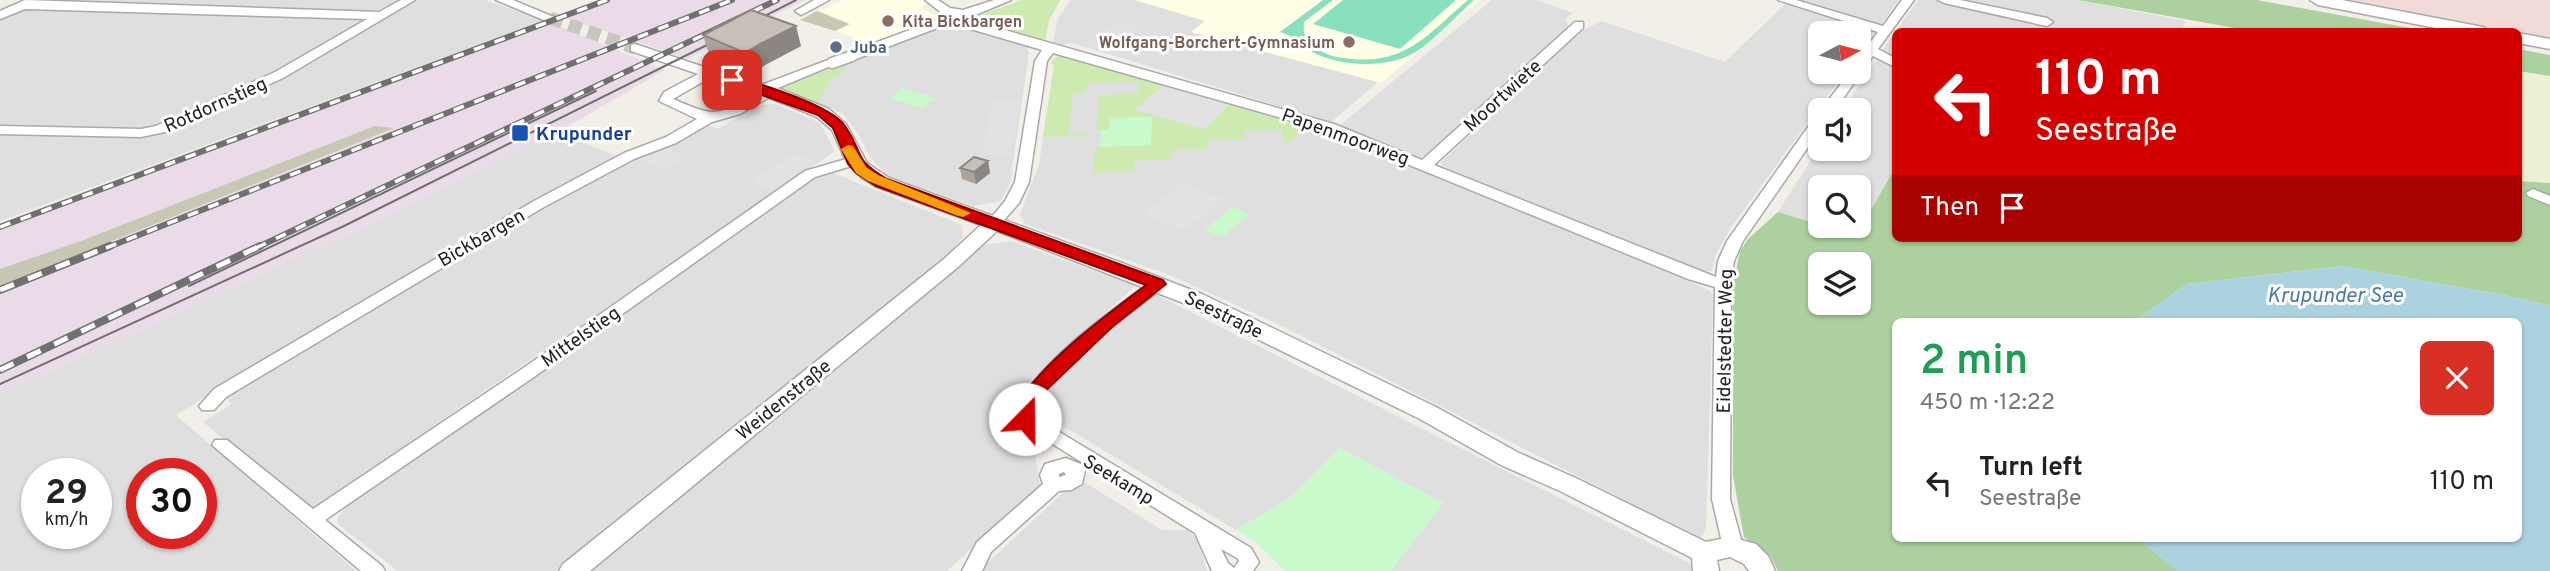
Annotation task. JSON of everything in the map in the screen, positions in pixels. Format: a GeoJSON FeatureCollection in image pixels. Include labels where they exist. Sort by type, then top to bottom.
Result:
{"type":"FeatureCollection","features":[{"type":"Feature","properties":{"kind":"street","name":"Rotdornstieg"},"geometry":{"type":"LineString","coordinates":[[0,130],[141,133],[160,129],[279,75],[409,0]]}},
{"type":"Feature","properties":{"kind":"street"},"geometry":{"type":"LineString","coordinates":[[502,0],[550,18]]}},
{"type":"Feature","properties":{"kind":"street"},"geometry":{"type":"LineString","coordinates":[[801,11],[823,0]]}},
{"type":"Feature","properties":{"kind":"street"},"geometry":{"type":"LineString","coordinates":[[931,0],[946,11],[961,17]]}},
{"type":"Feature","properties":{"kind":"street","name":"Bickbargen"},"geometry":{"type":"LineString","coordinates":[[208,406],[220,393],[538,204],[629,156],[671,140],[707,119],[735,111],[765,91],[832,63],[1005,0]]}},
{"type":"Feature","properties":{"kind":"street"},"geometry":{"type":"LineString","coordinates":[[1784,0],[1886,30]]}},
{"type":"Feature","properties":{"kind":"street"},"geometry":{"type":"LineString","coordinates":[[1892,61],[1871,50],[1908,0]]}},
{"type":"Feature","properties":{"kind":"street"},"geometry":{"type":"LineString","coordinates":[[1944,0],[2047,22]]}},
{"type":"Feature","properties":{"kind":"street"},"geometry":{"type":"LineString","coordinates":[[2318,0],[2462,28]]}},
{"type":"Feature","properties":{"kind":"street"},"geometry":{"type":"LineString","coordinates":[[0,15],[28,2],[380,16]]}},
{"type":"Feature","properties":{"kind":"street","name":"Papenmoorweg"},"geometry":{"type":"LineString","coordinates":[[961,17],[1049,50],[1067,52],[1314,122],[1675,269],[1723,284]]}},
{"type":"Feature","properties":{"kind":"street","name":"Moortwiete"},"geometry":{"type":"LineString","coordinates":[[1425,165],[1579,25]]}},
{"type":"Feature","properties":{"kind":"street"},"geometry":{"type":"LineString","coordinates":[[2522,39],[2550,44]]}},
{"type":"Feature","properties":{"kind":"street","name":"Seestraße"},"geometry":{"type":"LineString","coordinates":[[635,48],[822,112],[839,127],[853,161],[861,170],[881,183],[1158,284],[1321,360],[1510,459],[1569,485],[1707,562],[1713,549],[1733,547]]}},
{"type":"Feature","properties":{"kind":"street"},"geometry":{"type":"LineString","coordinates":[[993,224],[1012,203],[1022,182],[1041,61],[1049,50]]}},
{"type":"Feature","properties":{"kind":"street"},"geometry":{"type":"LineString","coordinates":[[707,119],[666,101],[669,95],[709,73]]}},
{"type":"Feature","properties":{"kind":"street","name":"Eidelstedter Weg"},"geometry":{"type":"LineString","coordinates":[[1733,547],[1721,499],[1723,284],[1726,261],[1735,241],[1808,137]]}},
{"type":"Feature","properties":{"kind":"street","name":"Mittelstieg"},"geometry":{"type":"LineString","coordinates":[[309,519],[525,375],[810,174],[853,161]]}},
{"type":"Feature","properties":{"kind":"street"},"geometry":{"type":"LineString","coordinates":[[2533,193],[2550,201]]}},
{"type":"Feature","properties":{"kind":"street","name":"Weidenstraße"},"geometry":{"type":"LineString","coordinates":[[572,571],[951,263],[993,224]]}},
{"type":"Feature","properties":{"kind":"street","name":"Seekamp"},"geometry":{"type":"LineString","coordinates":[[1158,284],[1106,323],[1025,402],[1022,410],[1025,419],[1079,463],[1244,552],[1249,562],[1242,571]]}},
{"type":"Feature","properties":{"kind":"street"},"geometry":{"type":"LineString","coordinates":[[221,445],[373,571]]}},
{"type":"Feature","properties":{"kind":"street"},"geometry":{"type":"LineString","coordinates":[[972,571],[984,547],[1055,484],[1072,482],[1077,476],[1079,463]]}},
{"type":"Feature","properties":{"kind":"street"},"geometry":{"type":"LineString","coordinates":[[1203,530],[1224,571]]}},
{"type":"Feature","properties":{"kind":"street"},"geometry":{"type":"LineString","coordinates":[[1733,547],[1754,556],[1762,571]]}},
{"type":"Feature","properties":{"kind":"shaded area"},"geometry":{"type":"Polygon","coordinates":[[[40,0],[401,0],[381,9],[363,12],[42,4],[40,0]]]}},
{"type":"Feature","properties":{"kind":"shaded area"},"geometry":{"type":"Polygon","coordinates":[[[416,0],[485,0],[544,20],[0,221],[0,134],[139,137],[157,133],[221,108],[299,69],[416,0]]]}},
{"type":"Feature","properties":{"kind":"shaded area"},"geometry":{"type":"Polygon","coordinates":[[[602,0],[805,0],[688,59],[560,16],[602,0]]]}},
{"type":"Feature","properties":{"kind":"shaded area","name":"Kita Bickbargen"},"geometry":{"type":"Polygon","coordinates":[[[843,0],[924,0],[928,3],[921,7],[939,18],[870,44],[837,31],[851,24],[819,11],[843,0]]]}},
{"type":"Feature","properties":{"kind":"shaded area"},"geometry":{"type":"Polygon","coordinates":[[[1070,0],[1135,0],[1206,21],[1192,32],[1378,82],[1331,122],[1072,43],[1062,45],[1053,42],[1057,21],[1070,0]]]}},
{"type":"Feature","properties":{"kind":"shaded area","name":"Wolfgang-Borchert-Gymnasium"},"geometry":{"type":"Polygon","coordinates":[[[1135,0],[1480,0],[1381,83],[1191,32],[1205,21],[1135,0]]]}},
{"type":"Feature","properties":{"kind":"shaded area"},"geometry":{"type":"Polygon","coordinates":[[[1492,0],[1536,0],[1573,13],[1565,19],[1569,26],[1426,156],[1420,157],[1340,125],[1492,0]]]}},
{"type":"Feature","properties":{"kind":"shaded area"},"geometry":{"type":"Polygon","coordinates":[[[1791,0],[1899,0],[1879,27],[1871,25],[1871,21],[1859,21],[1791,0]]]}},
{"type":"Feature","properties":{"kind":"shaded area"},"geometry":{"type":"Polygon","coordinates":[[[1918,0],[2078,0],[2186,21],[2182,28],[1898,28],[1918,0]]]}},
{"type":"Feature","properties":{"kind":"shaded area"},"geometry":{"type":"Polygon","coordinates":[[[2333,0],[2550,0],[2550,41],[2522,36],[2522,28],[2482,28],[2333,0]]]}},
{"type":"Feature","properties":{"kind":"shaded area"},"geometry":{"type":"Polygon","coordinates":[[[1786,3],[1843,21],[1808,21],[1808,84],[1836,84],[1826,98],[1808,98],[1808,122],[1731,227],[1715,256],[1712,271],[1697,271],[1442,166],[1441,162],[1580,32],[1601,21],[1725,62],[1786,3]]]}},
{"type":"Feature","properties":{"kind":"shaded area"},"geometry":{"type":"Polygon","coordinates":[[[20,9],[369,19],[289,67],[164,124],[144,129],[0,126],[0,18],[20,9]]]}},
{"type":"Feature","properties":{"kind":"shaded area"},"geometry":{"type":"Polygon","coordinates":[[[817,11],[849,24],[835,31],[800,20],[817,11]]]}},
{"type":"Feature","properties":{"kind":"shaded area"},"geometry":{"type":"Polygon","coordinates":[[[544,20],[665,70],[558,132],[368,225],[0,394],[0,223],[544,20]]]}},
{"type":"Feature","properties":{"kind":"shaded area"},"geometry":{"type":"Polygon","coordinates":[[[1119,22],[1140,28],[1104,52],[1083,45],[1119,22]]]}},
{"type":"Feature","properties":{"kind":"shaded area"},"geometry":{"type":"Polygon","coordinates":[[[956,26],[1026,46],[1029,53],[1010,183],[1001,201],[973,206],[888,176],[870,157],[858,133],[843,114],[779,87],[944,27],[956,26]]]}},
{"type":"Feature","properties":{"kind":"shaded area"},"geometry":{"type":"Polygon","coordinates":[[[1892,36],[1892,173],[1871,210],[1871,175],[1808,175],[1808,221],[1778,212],[1810,161],[1871,161],[1871,98],[1851,98],[1860,84],[1871,84],[1871,68],[1892,36]]]}},
{"type":"Feature","properties":{"kind":"shaded area"},"geometry":{"type":"Polygon","coordinates":[[[1061,56],[1325,130],[1709,290],[1713,295],[1706,529],[1700,538],[1284,327],[1170,275],[1025,224],[1020,214],[1039,165],[1054,66],[1051,63],[1054,58],[1061,56]]]}},
{"type":"Feature","properties":{"kind":"shaded area"},"geometry":{"type":"Polygon","coordinates":[[[2522,72],[2550,76],[2550,183],[2522,181],[2522,72]]]}},
{"type":"Feature","properties":{"kind":"shaded area"},"geometry":{"type":"Polygon","coordinates":[[[1164,85],[1231,103],[1204,129],[1134,110],[1164,85]]]}},
{"type":"Feature","properties":{"kind":"shaded area"},"geometry":{"type":"Polygon","coordinates":[[[1020,100],[1011,154],[982,155],[992,101],[1020,100]]]}},
{"type":"Feature","properties":{"kind":"shaded area"},"geometry":{"type":"Polygon","coordinates":[[[776,104],[820,123],[835,151],[311,510],[203,422],[232,404],[222,396],[487,236],[631,158],[635,160],[673,144],[708,125],[718,129],[760,105],[776,104]]]}},
{"type":"Feature","properties":{"kind":"shaded area"},"geometry":{"type":"Polygon","coordinates":[[[375,126],[394,128],[0,286],[0,269],[81,241],[375,126]]]}},
{"type":"Feature","properties":{"kind":"shaded area"},"geometry":{"type":"Polygon","coordinates":[[[558,132],[619,157],[389,285],[176,415],[356,571],[0,571],[0,394],[368,225],[558,132]]]}},
{"type":"Feature","properties":{"kind":"shaded area"},"geometry":{"type":"Polygon","coordinates":[[[665,147],[684,158],[661,170],[639,159],[665,147]]]}},
{"type":"Feature","properties":{"kind":"shaded area"},"geometry":{"type":"Polygon","coordinates":[[[794,154],[815,161],[772,189],[751,181],[794,154]]]}},
{"type":"Feature","properties":{"kind":"shaded area"},"geometry":{"type":"Polygon","coordinates":[[[833,173],[962,225],[963,237],[951,252],[557,571],[398,571],[339,525],[337,519],[347,505],[814,178],[833,173]]]}},
{"type":"Feature","properties":{"kind":"shaded area"},"geometry":{"type":"Polygon","coordinates":[[[1182,183],[1223,199],[1185,231],[1143,214],[1182,183]]]}},
{"type":"Feature","properties":{"kind":"shaded area"},"geometry":{"type":"Polygon","coordinates":[[[1011,241],[1135,286],[1012,397],[1010,409],[1017,427],[1033,438],[1040,486],[947,571],[588,571],[984,245],[1011,241]]]}},
{"type":"Feature","properties":{"kind":"shaded area"},"geometry":{"type":"Polygon","coordinates":[[[1157,295],[1689,563],[1693,571],[1391,571],[1443,503],[1340,448],[1291,497],[1236,530],[1060,424],[1051,425],[1037,415],[1035,410],[1039,398],[1116,325],[1157,295]]]}},
{"type":"Feature","properties":{"kind":"shaded area"},"geometry":{"type":"Polygon","coordinates":[[[1084,482],[1162,530],[1188,530],[1197,539],[1207,571],[979,571],[1066,490],[1084,482]]]}},
{"type":"Feature","properties":{"kind":"green space"},"geometry":{"type":"Polygon","coordinates":[[[1021,0],[1060,0],[1049,21],[1045,40],[968,20],[1021,0]]]}},
{"type":"Feature","properties":{"kind":"green space"},"geometry":{"type":"Polygon","coordinates":[[[1323,0],[1333,0],[1304,22],[1304,32],[1309,43],[1333,56],[1371,59],[1388,57],[1416,44],[1468,0],[1474,0],[1424,46],[1407,57],[1383,63],[1357,64],[1321,56],[1280,32],[1323,0]]]}},
{"type":"Feature","properties":{"kind":"green space"},"geometry":{"type":"Polygon","coordinates":[[[1343,0],[1456,0],[1400,49],[1313,24],[1343,0]]]}},
{"type":"Feature","properties":{"kind":"green space"},"geometry":{"type":"Polygon","coordinates":[[[2078,0],[2257,0],[2410,28],[2235,28],[2078,0]]]}},
{"type":"Feature","properties":{"kind":"green space"},"geometry":{"type":"Polygon","coordinates":[[[2522,50],[2550,55],[2550,76],[2522,72],[2522,50]]]}},
{"type":"Feature","properties":{"kind":"green space"},"geometry":{"type":"Polygon","coordinates":[[[1058,56],[1157,82],[1155,86],[1164,85],[1135,110],[1204,129],[1231,103],[1308,125],[1287,144],[1283,143],[1281,129],[1244,131],[1245,139],[1209,140],[1208,149],[1172,150],[1172,159],[1135,160],[1134,171],[1093,173],[1095,147],[1151,145],[1152,117],[1111,118],[1110,130],[1096,131],[1099,96],[1138,93],[1138,82],[1087,83],[1085,93],[1073,94],[1068,134],[1089,134],[1043,137],[1054,66],[1051,63],[1058,56]]]}},
{"type":"Feature","properties":{"kind":"green space"},"geometry":{"type":"Polygon","coordinates":[[[838,66],[848,70],[830,81],[817,103],[779,87],[838,66]]]}},
{"type":"Feature","properties":{"kind":"green space"},"geometry":{"type":"Polygon","coordinates":[[[903,88],[936,98],[923,108],[890,98],[903,88]]]}},
{"type":"Feature","properties":{"kind":"green space"},"geometry":{"type":"Polygon","coordinates":[[[1152,117],[1151,145],[1100,147],[1101,130],[1109,130],[1110,118],[1152,117]]]}},
{"type":"Feature","properties":{"kind":"green space"},"geometry":{"type":"Polygon","coordinates":[[[1892,173],[1892,242],[2522,242],[2522,181],[2550,183],[2550,306],[2342,266],[2187,284],[2139,318],[1892,318],[1892,542],[2143,542],[2178,571],[1778,571],[1770,556],[1744,537],[1733,476],[1733,286],[1740,251],[1748,239],[1778,212],[1808,221],[1808,238],[1871,238],[1871,210],[1892,173]]]}},
{"type":"Feature","properties":{"kind":"green space"},"geometry":{"type":"Polygon","coordinates":[[[1232,207],[1250,214],[1222,237],[1205,230],[1232,207]]]}},
{"type":"Feature","properties":{"kind":"green space"},"geometry":{"type":"Polygon","coordinates":[[[1339,448],[1443,503],[1391,571],[1285,571],[1255,542],[1236,530],[1291,497],[1339,448]]]}},
{"type":"Feature","properties":{"kind":"water","name":"Krupunder See"},"geometry":{"type":"Polygon","coordinates":[[[2342,266],[2550,306],[2550,571],[2178,571],[2143,542],[2522,542],[2522,318],[2139,318],[2187,284],[2342,266]]]}},
{"type":"Feature","properties":{"kind":"building"},"geometry":{"type":"Polygon","coordinates":[[[751,10],[796,26],[745,53],[703,35],[751,10]]]}},
{"type":"Feature","properties":{"kind":"building"},"geometry":{"type":"Polygon","coordinates":[[[974,157],[988,161],[974,172],[960,168],[974,157]]]}},
{"type":"Feature","properties":{"kind":"tunnel"},"geometry":{"type":"LineString","coordinates":[[550,18],[635,48]]}},
{"type":"Feature","properties":{"kind":"tram line"},"geometry":{"type":"LineString","coordinates":[[747,25],[796,0]]}},
{"type":"Feature","properties":{"kind":"tram line"},"geometry":{"type":"LineString","coordinates":[[0,384],[344,226],[723,37]]}},
{"type":"Feature","properties":{"kind":"tram line"},"geometry":{"type":"LineString","coordinates":[[189,286],[596,91]]}},
{"type":"Feature","properties":{"kind":"railway"},"geometry":{"type":"LineString","coordinates":[[0,227],[607,0]]}},
{"type":"Feature","properties":{"kind":"railway"},"geometry":{"type":"LineString","coordinates":[[106,248],[732,0]]}},
{"type":"Feature","properties":{"kind":"railway"},"geometry":{"type":"LineString","coordinates":[[256,248],[777,0]]}},
{"type":"Feature","properties":{"kind":"railway"},"geometry":{"type":"LineString","coordinates":[[0,290],[110,246]]}},
{"type":"Feature","properties":{"kind":"railway"},"geometry":{"type":"LineString","coordinates":[[0,370],[260,246]]}},
{"type":"Feature","properties":{"kind":"slow traffic"},"geometry":{"type":"LineString","coordinates":[[848,149],[853,161],[873,178],[963,213]]}},
{"type":"Feature","properties":{"kind":"place","name":"Kita Bickbargen"},"geometry":{"type":"Point","coordinates":[888,21]}},
{"type":"Feature","properties":{"kind":"place","name":"Wolfgang-Borchert-Gymnasium"},"geometry":{"type":"Point","coordinates":[1349,42]}},
{"type":"Feature","properties":{"kind":"place","name":"Juba"},"geometry":{"type":"Point","coordinates":[836,47]}},
{"type":"Feature","properties":{"kind":"place","name":"Krupunder"},"geometry":{"type":"Point","coordinates":[520,133]}},
{"type":"Feature","properties":{"kind":"route"},"geometry":{"type":"LineString","coordinates":[[732,80],[822,112],[839,127],[853,161],[861,170],[881,183],[1158,284],[1106,323],[1032,394],[1022,410],[1025,419]]}}]}
